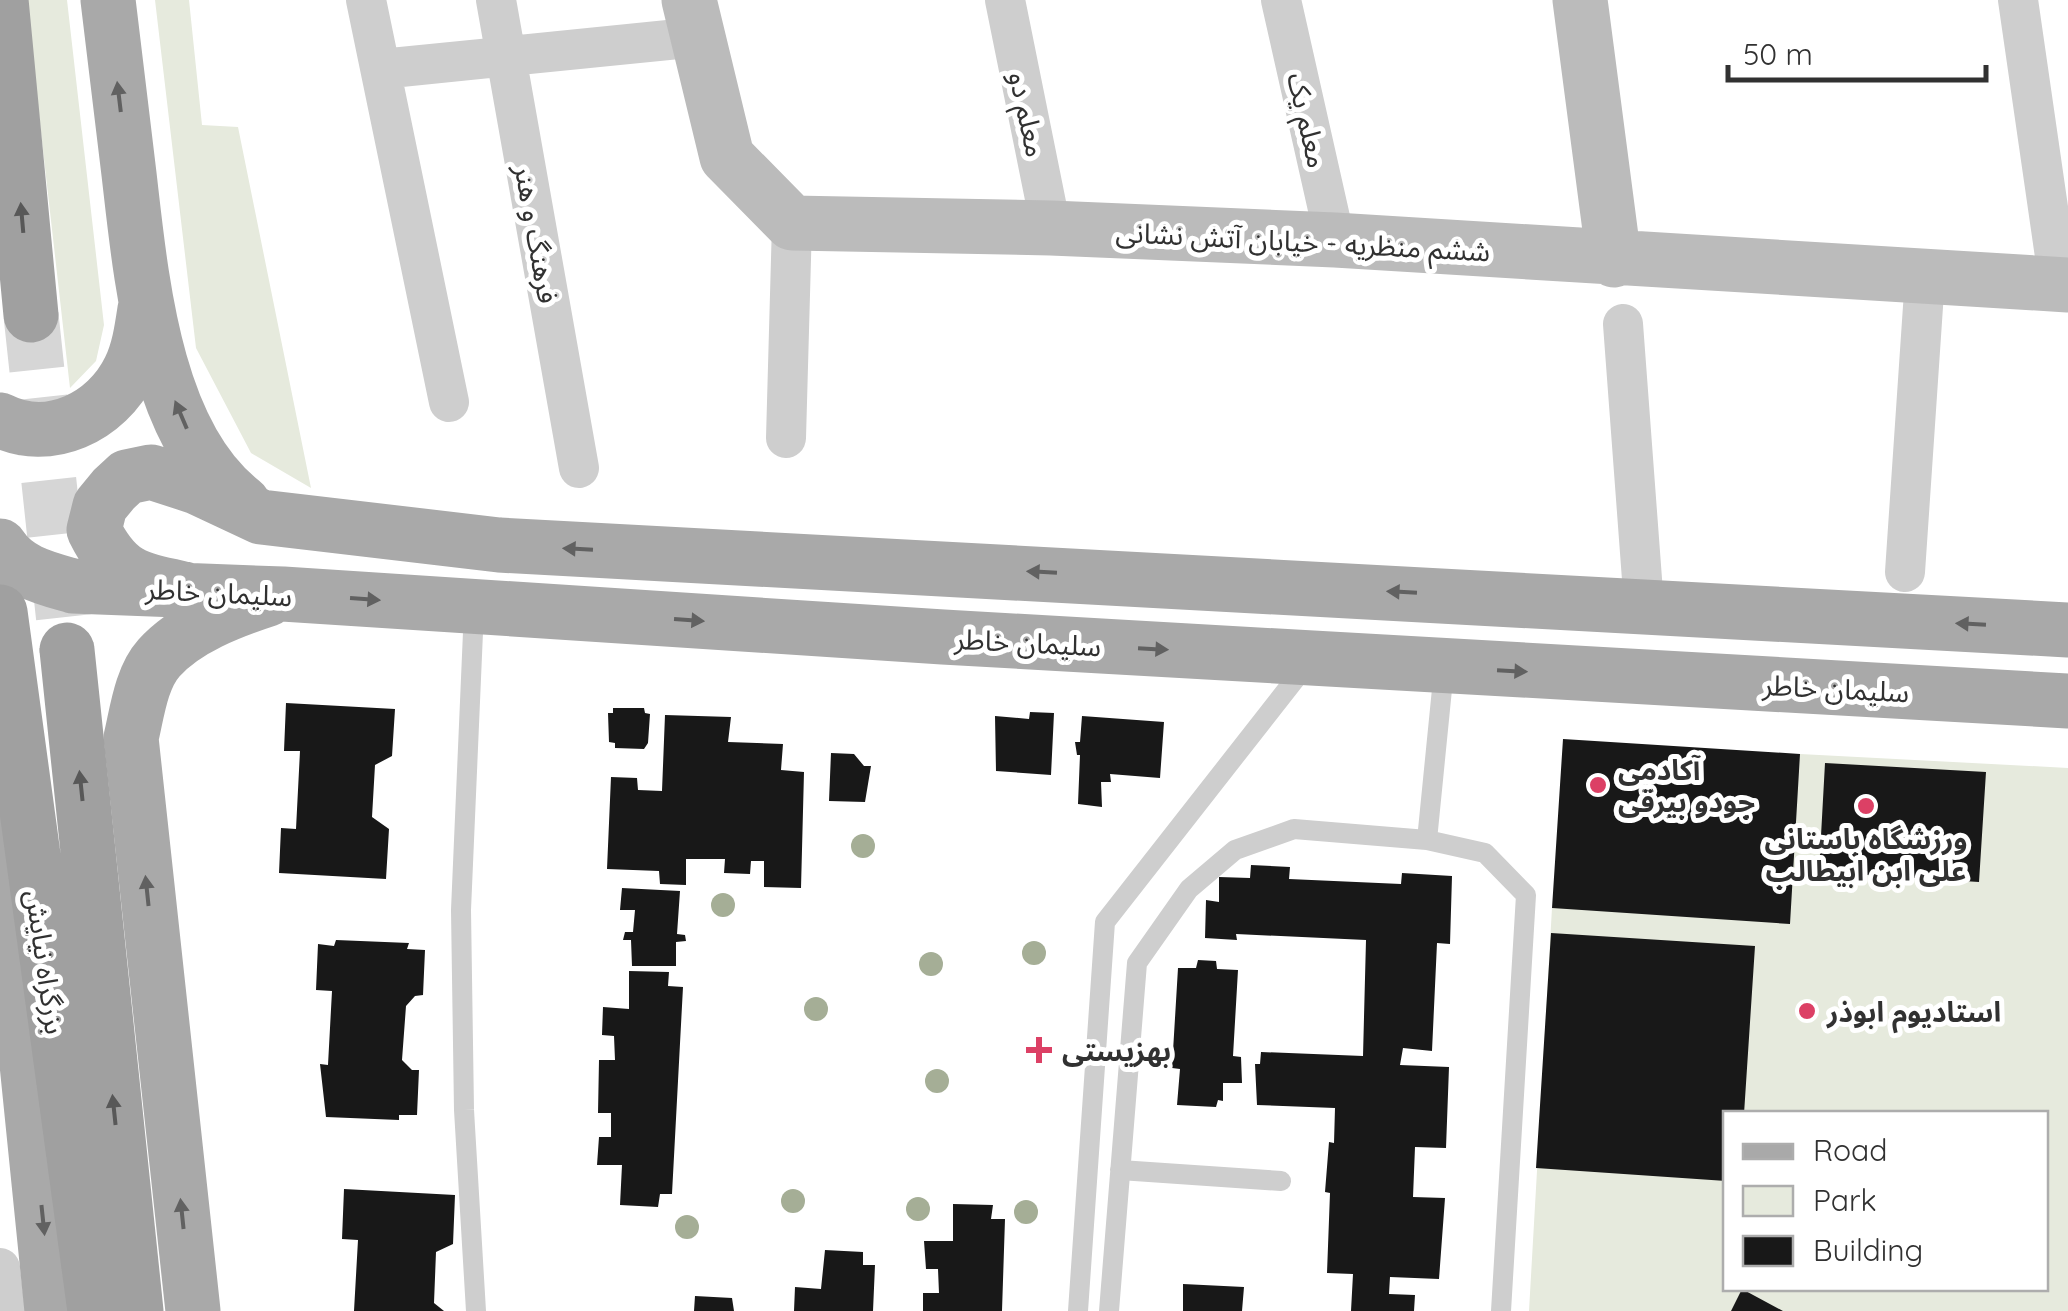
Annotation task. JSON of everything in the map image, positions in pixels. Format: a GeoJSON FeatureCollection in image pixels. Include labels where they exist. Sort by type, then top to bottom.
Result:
{"type":"FeatureCollection","features":[{"type":"Feature","properties":{"kind":"highway"},"geometry":{"type":"LineString","coordinates":[[1,0],[31,315]]}},
{"type":"Feature","properties":{"kind":"highway","name":"بزرگراه نیایش"},"geometry":{"type":"LineString","coordinates":[[0,612],[95,1311]]}},
{"type":"Feature","properties":{"kind":"highway","name":"بزرگراه نیایش"},"geometry":{"type":"LineString","coordinates":[[67,650],[136,1311]]}},
{"type":"Feature","properties":{"kind":"main road"},"geometry":{"type":"LineString","coordinates":[[108,0],[145,309],[171,393],[193,444],[226,490],[261,517]]}},
{"type":"Feature","properties":{"kind":"main road"},"geometry":{"type":"LineString","coordinates":[[1580,0],[1614,260]]}},
{"type":"Feature","properties":{"kind":"main road"},"geometry":{"type":"LineString","coordinates":[[693,18],[727,157],[792,223]]}},
{"type":"Feature","properties":{"kind":"main road","name":"ششم منظریه - خیابان آتش نشانی"},"geometry":{"type":"LineString","coordinates":[[792,223],[1051,228],[1335,240],[1614,260],[2064,284]]}},
{"type":"Feature","properties":{"kind":"main road"},"geometry":{"type":"LineString","coordinates":[[0,420],[27,428],[46,428],[89,416],[111,396],[130,369],[145,309]]}},
{"type":"Feature","properties":{"kind":"main road"},"geometry":{"type":"LineString","coordinates":[[184,589],[139,579],[122,571],[106,555],[94,530],[100,506],[127,477],[151,472],[261,517],[499,545],[2068,630]]}},
{"type":"Feature","properties":{"kind":"main road","name":"سلیمان خاطر"},"geometry":{"type":"LineString","coordinates":[[0,546],[18,566],[73,586],[284,594],[1312,659],[2068,701]]}},
{"type":"Feature","properties":{"kind":"main road"},"geometry":{"type":"LineString","coordinates":[[193,1311],[130,738],[146,682],[159,658],[228,612],[284,594]]}},
{"type":"Feature","properties":{"kind":"main road"},"geometry":{"type":"LineString","coordinates":[[25,811],[10,896],[52,1311]]}},
{"type":"Feature","properties":{"kind":"street"},"geometry":{"type":"LineString","coordinates":[[366,0],[449,402]]}},
{"type":"Feature","properties":{"kind":"street","name":"فرهنگ و هنر"},"geometry":{"type":"LineString","coordinates":[[496,0],[579,468]]}},
{"type":"Feature","properties":{"kind":"street","name":"معلم دو"},"geometry":{"type":"LineString","coordinates":[[1005,0],[1051,228]]}},
{"type":"Feature","properties":{"kind":"street","name":"معلم یک"},"geometry":{"type":"LineString","coordinates":[[1282,0],[1335,240]]}},
{"type":"Feature","properties":{"kind":"street"},"geometry":{"type":"LineString","coordinates":[[2018,0],[2064,284]]}},
{"type":"Feature","properties":{"kind":"street"},"geometry":{"type":"LineString","coordinates":[[381,69],[505,56],[693,18]]}},
{"type":"Feature","properties":{"kind":"street"},"geometry":{"type":"LineString","coordinates":[[786,438],[792,223]]}},
{"type":"Feature","properties":{"kind":"street"},"geometry":{"type":"LineString","coordinates":[[1904,572],[1925,277]]}},
{"type":"Feature","properties":{"kind":"street"},"geometry":{"type":"LineString","coordinates":[[1624,324],[1644,606]]}},
{"type":"Feature","properties":{"kind":"street"},"geometry":{"type":"LineString","coordinates":[[0,1268],[5,1311]]}},
{"type":"Feature","properties":{"kind":"lane"},"geometry":{"type":"LineString","coordinates":[[474,606],[460,910],[464,1110],[476,1311]]}},
{"type":"Feature","properties":{"kind":"lane"},"geometry":{"type":"LineString","coordinates":[[1078,1311],[1106,922],[1312,659]]}},
{"type":"Feature","properties":{"kind":"lane"},"geometry":{"type":"LineString","coordinates":[[1428,840],[1445,666]]}},
{"type":"Feature","properties":{"kind":"lane"},"geometry":{"type":"LineString","coordinates":[[1109,1311],[1137,963],[1189,889],[1235,850],[1294,829],[1428,840],[1485,852],[1526,895],[1501,1311]]}},
{"type":"Feature","properties":{"kind":"lane"},"geometry":{"type":"LineString","coordinates":[[1120,1170],[1281,1181]]}},
{"type":"Feature","properties":{"kind":"green space"},"geometry":{"type":"Polygon","coordinates":[[[26,0],[67,0],[104,325],[96,361],[70,388],[26,0]]]}},
{"type":"Feature","properties":{"kind":"green space"},"geometry":{"type":"Polygon","coordinates":[[[155,0],[189,0],[202,125],[238,127],[311,488],[251,453],[196,348],[155,0]]]}},
{"type":"Feature","properties":{"kind":"green space","name":"استادیوم ابوذر"},"geometry":{"type":"Polygon","coordinates":[[[1800,754],[2068,768],[2068,1311],[1529,1311],[1552,908],[1800,754]]]}},
{"type":"Feature","properties":{"kind":"building"},"geometry":{"type":"Polygon","coordinates":[[[286,703],[395,709],[392,756],[375,765],[372,817],[389,829],[386,879],[279,873],[281,828],[296,829],[300,751],[284,751],[286,703]]]}},
{"type":"Feature","properties":{"kind":"building"},"geometry":{"type":"Polygon","coordinates":[[[613,708],[644,708],[650,714],[644,749],[615,748],[615,743],[609,742],[608,713],[613,713],[613,708]]]}},
{"type":"Feature","properties":{"kind":"building"},"geometry":{"type":"Polygon","coordinates":[[[1030,712],[1054,713],[1051,775],[996,771],[995,716],[1029,719],[1030,712]]]}},
{"type":"Feature","properties":{"kind":"building"},"geometry":{"type":"Polygon","coordinates":[[[665,715],[731,717],[728,742],[783,744],[781,770],[804,772],[801,888],[764,887],[764,861],[751,861],[750,874],[724,873],[725,859],[686,859],[686,885],[660,884],[659,871],[607,869],[611,777],[637,778],[638,790],[662,791],[665,715]]]}},
{"type":"Feature","properties":{"kind":"building"},"geometry":{"type":"Polygon","coordinates":[[[1082,716],[1164,722],[1160,778],[1110,774],[1111,782],[1101,782],[1102,807],[1078,804],[1080,755],[1075,742],[1080,742],[1082,716]]]}},
{"type":"Feature","properties":{"kind":"building"},"geometry":{"type":"Polygon","coordinates":[[[1563,739],[1800,754],[1790,924],[1552,908],[1563,739]]]}},
{"type":"Feature","properties":{"kind":"building"},"geometry":{"type":"Polygon","coordinates":[[[831,753],[854,754],[864,766],[871,766],[865,802],[829,801],[831,753]]]}},
{"type":"Feature","properties":{"kind":"building"},"geometry":{"type":"Polygon","coordinates":[[[1825,763],[1986,772],[1979,882],[1819,872],[1825,763]]]}},
{"type":"Feature","properties":{"kind":"building"},"geometry":{"type":"Polygon","coordinates":[[[1251,865],[1290,867],[1289,879],[1401,884],[1402,873],[1452,876],[1450,944],[1437,943],[1432,1051],[1403,1048],[1400,1065],[1449,1067],[1446,1148],[1415,1147],[1413,1197],[1445,1198],[1439,1279],[1390,1277],[1389,1294],[1415,1295],[1414,1311],[1351,1311],[1353,1274],[1327,1273],[1330,1193],[1325,1192],[1329,1142],[1334,1143],[1335,1108],[1257,1105],[1255,1064],[1260,1064],[1261,1052],[1363,1056],[1366,940],[1236,934],[1237,940],[1205,938],[1206,900],[1219,902],[1219,877],[1250,878],[1251,865]]]}},
{"type":"Feature","properties":{"kind":"building"},"geometry":{"type":"Polygon","coordinates":[[[622,888],[680,891],[677,934],[685,935],[686,941],[676,942],[676,966],[632,966],[631,940],[623,940],[625,932],[633,932],[635,910],[620,910],[622,888]]]}},
{"type":"Feature","properties":{"kind":"building"},"geometry":{"type":"Polygon","coordinates":[[[1551,933],[1755,946],[1744,1111],[1723,1111],[1723,1181],[1536,1168],[1551,933]]]}},
{"type":"Feature","properties":{"kind":"building"},"geometry":{"type":"Polygon","coordinates":[[[336,940],[409,943],[407,949],[425,950],[423,995],[415,996],[406,1006],[402,1060],[412,1070],[419,1070],[417,1115],[399,1115],[399,1120],[326,1117],[320,1064],[328,1065],[332,991],[316,990],[318,944],[334,946],[336,940]]]}},
{"type":"Feature","properties":{"kind":"building"},"geometry":{"type":"Polygon","coordinates":[[[1198,960],[1216,961],[1217,969],[1238,970],[1233,1056],[1241,1057],[1242,1083],[1223,1083],[1223,1101],[1218,1100],[1216,1107],[1177,1105],[1180,1069],[1172,1068],[1178,968],[1196,968],[1198,960]]]}},
{"type":"Feature","properties":{"kind":"building"},"geometry":{"type":"Polygon","coordinates":[[[629,971],[669,972],[668,986],[683,987],[672,1194],[660,1194],[658,1207],[620,1205],[622,1165],[597,1165],[599,1137],[611,1137],[611,1113],[598,1113],[599,1060],[615,1060],[614,1036],[602,1035],[603,1007],[629,1009],[629,971]]]}},
{"type":"Feature","properties":{"kind":"building"},"geometry":{"type":"Polygon","coordinates":[[[344,1189],[455,1195],[453,1244],[436,1252],[434,1303],[444,1311],[354,1311],[358,1240],[342,1239],[344,1189]]]}},
{"type":"Feature","properties":{"kind":"building"},"geometry":{"type":"Polygon","coordinates":[[[953,1204],[993,1205],[991,1219],[1005,1219],[1002,1311],[923,1311],[923,1293],[939,1293],[938,1269],[926,1269],[924,1241],[953,1241],[953,1204]]]}},
{"type":"Feature","properties":{"kind":"building"},"geometry":{"type":"Polygon","coordinates":[[[825,1250],[863,1252],[863,1265],[875,1265],[873,1311],[794,1311],[795,1287],[821,1289],[825,1250]]]}},
{"type":"Feature","properties":{"kind":"building"},"geometry":{"type":"Polygon","coordinates":[[[1183,1284],[1244,1287],[1242,1311],[1183,1311],[1183,1284]]]}},
{"type":"Feature","properties":{"kind":"building"},"geometry":{"type":"Polygon","coordinates":[[[1741,1291],[1746,1291],[1783,1311],[1731,1311],[1741,1291]]]}},
{"type":"Feature","properties":{"kind":"building"},"geometry":{"type":"Polygon","coordinates":[[[695,1296],[732,1298],[734,1311],[694,1311],[695,1296]]]}},
{"type":"Feature","properties":{"kind":"tunnel"},"geometry":{"type":"LineString","coordinates":[[31,315],[67,650]]}},
{"type":"Feature","properties":{"kind":"place","name":"آکادمی جودو بیرقی"},"geometry":{"type":"Point","coordinates":[1598,785]}},
{"type":"Feature","properties":{"kind":"place","name":"ورزشگاه باستانی علی ابن ابیطالب"},"geometry":{"type":"Point","coordinates":[1866,806]}},
{"type":"Feature","properties":{"kind":"place","name":"استادیوم ابوذر"},"geometry":{"type":"Point","coordinates":[1807,1011]}},
{"type":"Feature","properties":{"kind":"place","name":"بهزیستی"},"geometry":{"type":"Point","coordinates":[1039,1050]}}]}
